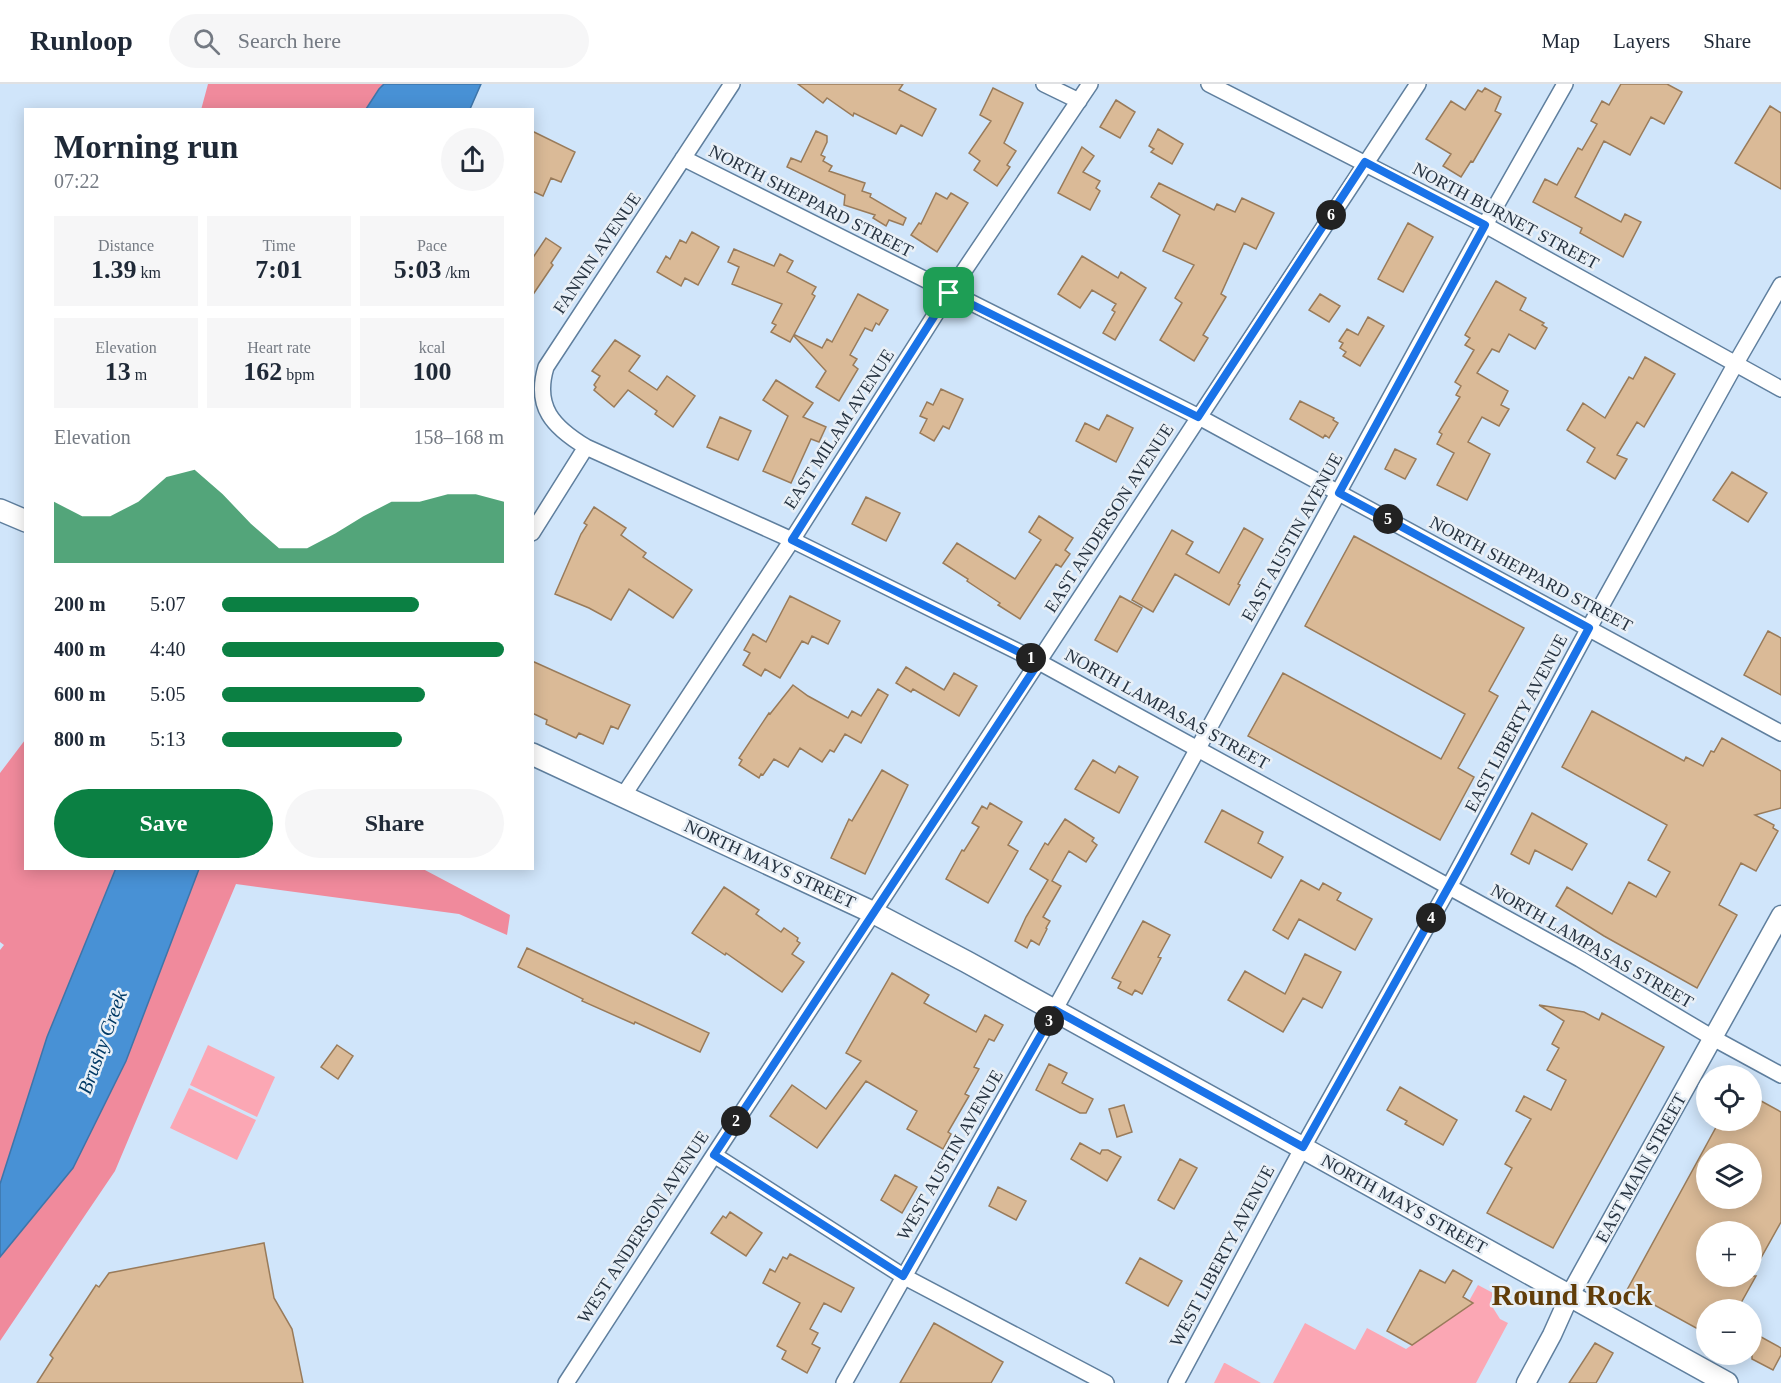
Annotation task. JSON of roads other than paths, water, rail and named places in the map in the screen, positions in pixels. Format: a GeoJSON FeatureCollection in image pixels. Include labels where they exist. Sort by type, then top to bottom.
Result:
{"type":"FeatureCollection","features":[{"type":"Feature","properties":{"kind":"main road"},"geometry":{"type":"LineString","coordinates":[[0,510],[24,520]]}},
{"type":"Feature","properties":{"kind":"main road","name":"NORTH MAYS STREET"},"geometry":{"type":"LineString","coordinates":[[534,755],[873,913],[1055,1010],[1727,1383]]}},
{"type":"Feature","properties":{"kind":"street","name":"FANNIN AVENUE"},"geometry":{"type":"LineString","coordinates":[[586,447],[562,431],[545,407],[542,388],[546,367],[732,84]]}},
{"type":"Feature","properties":{"kind":"street"},"geometry":{"type":"LineString","coordinates":[[1044,84],[1079,101]]}},
{"type":"Feature","properties":{"kind":"street","name":"EAST MILAM AVENUE"},"geometry":{"type":"LineString","coordinates":[[623,796],[792,540],[949,293],[1090,84]]}},
{"type":"Feature","properties":{"kind":"street","name":"NORTH BURNET STREET"},"geometry":{"type":"LineString","coordinates":[[1209,84],[1485,225],[1781,389]]}},
{"type":"Feature","properties":{"kind":"street","name":"EAST ANDERSON AVENUE"},"geometry":{"type":"LineString","coordinates":[[873,913],[1418,84]]}},
{"type":"Feature","properties":{"kind":"street","name":"EAST AUSTIN AVENUE"},"geometry":{"type":"LineString","coordinates":[[1055,1010],[1485,225],[1565,84]]}},
{"type":"Feature","properties":{"kind":"street","name":"NORTH SHEPPARD STREET"},"geometry":{"type":"LineString","coordinates":[[683,158],[1198,417],[1781,733]]}},
{"type":"Feature","properties":{"kind":"street","name":"EAST LIBERTY AVENUE"},"geometry":{"type":"LineString","coordinates":[[1303,1147],[1781,285]]}},
{"type":"Feature","properties":{"kind":"street"},"geometry":{"type":"LineString","coordinates":[[534,529],[586,447]]}},
{"type":"Feature","properties":{"kind":"street","name":"NORTH LAMPASAS STREET"},"geometry":{"type":"LineString","coordinates":[[586,447],[792,540],[1039,662],[1580,959],[1713,1038],[1781,1075]]}},
{"type":"Feature","properties":{"kind":"street","name":"WEST ANDERSON AVENUE"},"geometry":{"type":"LineString","coordinates":[[566,1383],[873,913]]}},
{"type":"Feature","properties":{"kind":"street","name":"EAST MAIN STREET"},"geometry":{"type":"LineString","coordinates":[[1526,1383],[1570,1295],[1781,915]]}},
{"type":"Feature","properties":{"kind":"street","name":"WEST AUSTIN AVENUE"},"geometry":{"type":"LineString","coordinates":[[844,1383],[1055,1010]]}},
{"type":"Feature","properties":{"kind":"street","name":"WEST LIBERTY AVENUE"},"geometry":{"type":"LineString","coordinates":[[1176,1383],[1303,1147]]}},
{"type":"Feature","properties":{"kind":"street"},"geometry":{"type":"LineString","coordinates":[[714,1155],[903,1276],[1106,1383]]}},
{"type":"Feature","properties":{"kind":"water"},"geometry":{"type":"Polygon","coordinates":[[[384,84],[481,84],[470,108],[367,108],[384,84]]]}},
{"type":"Feature","properties":{"kind":"water","name":"Brushy Creek"},"geometry":{"type":"Polygon","coordinates":[[[115,870],[199,870],[126,1061],[73,1168],[0,1257],[0,1184],[47,1037],[115,870]]]}},
{"type":"Feature","properties":{"kind":"district","name":"Round Rock"},"geometry":{"type":"Point","coordinates":[1572,1295]}}]}
